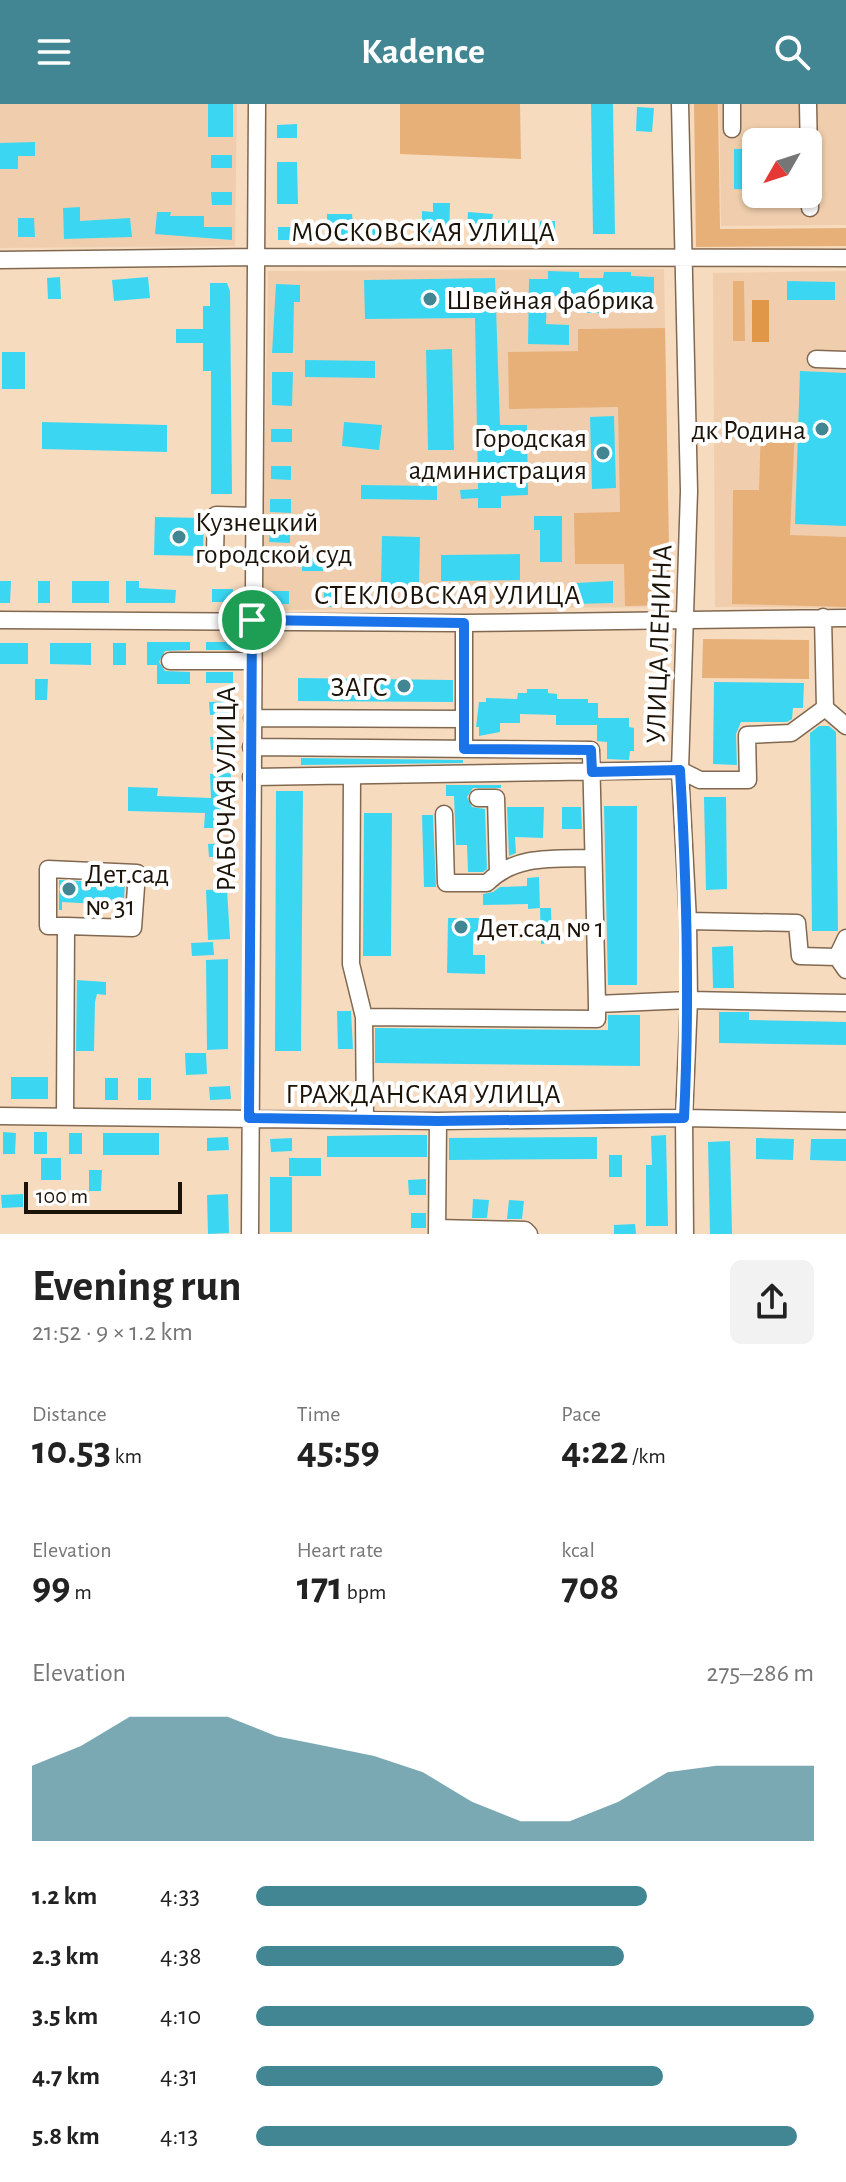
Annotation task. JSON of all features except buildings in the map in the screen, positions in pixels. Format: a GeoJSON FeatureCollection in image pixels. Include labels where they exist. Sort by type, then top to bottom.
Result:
{"type":"FeatureCollection","features":[{"type":"Feature","properties":{"kind":"street","name":"РАБОЧАЯ УЛИЦА"},"geometry":{"type":"LineString","coordinates":[[250,1234],[257,104]]}},
{"type":"Feature","properties":{"kind":"street","name":"УЛИЦА ЛЕНИНА"},"geometry":{"type":"LineString","coordinates":[[680,104],[689,491],[680,770],[689,1000],[684,1118],[685,1234]]}},
{"type":"Feature","properties":{"kind":"street"},"geometry":{"type":"LineString","coordinates":[[732,104],[732,129]]}},
{"type":"Feature","properties":{"kind":"street"},"geometry":{"type":"LineString","coordinates":[[808,104],[808,128]]}},
{"type":"Feature","properties":{"kind":"street","name":"МОСКОВСКАЯ УЛИЦА"},"geometry":{"type":"LineString","coordinates":[[0,260],[846,258]]}},
{"type":"Feature","properties":{"kind":"street"},"geometry":{"type":"LineString","coordinates":[[816,359],[846,360]]}},
{"type":"Feature","properties":{"kind":"street"},"geometry":{"type":"LineString","coordinates":[[215,552],[216,515],[254,516]]}},
{"type":"Feature","properties":{"kind":"street"},"geometry":{"type":"LineString","coordinates":[[823,617],[825,708],[846,726]]}},
{"type":"Feature","properties":{"kind":"street","name":"СТЕКЛОВСКАЯ УЛИЦА"},"geometry":{"type":"LineString","coordinates":[[0,620],[464,623],[846,618]]}},
{"type":"Feature","properties":{"kind":"street"},"geometry":{"type":"LineString","coordinates":[[464,623],[464,749]]}},
{"type":"Feature","properties":{"kind":"street"},"geometry":{"type":"LineString","coordinates":[[170,661],[252,661]]}},
{"type":"Feature","properties":{"kind":"street"},"geometry":{"type":"LineString","coordinates":[[251,777],[680,770],[700,780],[748,780],[747,735],[791,733],[825,708]]}},
{"type":"Feature","properties":{"kind":"street"},"geometry":{"type":"LineString","coordinates":[[252,718],[464,719]]}},
{"type":"Feature","properties":{"kind":"street"},"geometry":{"type":"LineString","coordinates":[[251,747],[591,750],[597,1019],[364,1017]]}},
{"type":"Feature","properties":{"kind":"street"},"geometry":{"type":"LineString","coordinates":[[352,776],[351,964],[364,1017],[365,1120]]}},
{"type":"Feature","properties":{"kind":"street"},"geometry":{"type":"LineString","coordinates":[[478,798],[496,798],[498,871]]}},
{"type":"Feature","properties":{"kind":"street"},"geometry":{"type":"LineString","coordinates":[[444,814],[446,883],[487,883],[498,871],[526,860],[593,858]]}},
{"type":"Feature","properties":{"kind":"street"},"geometry":{"type":"LineString","coordinates":[[48,869],[137,873],[133,928],[66,926],[48,926],[48,869]]}},
{"type":"Feature","properties":{"kind":"street"},"geometry":{"type":"LineString","coordinates":[[688,921],[797,923],[800,956],[841,964],[846,938]]}},
{"type":"Feature","properties":{"kind":"street"},"geometry":{"type":"LineString","coordinates":[[65,1117],[66,926]]}},
{"type":"Feature","properties":{"kind":"street"},"geometry":{"type":"LineString","coordinates":[[597,1004],[689,1000],[846,1003]]}},
{"type":"Feature","properties":{"kind":"street","name":"ГРАЖДАНСКАЯ УЛИЦА"},"geometry":{"type":"LineString","coordinates":[[0,1116],[438,1121],[684,1118],[846,1121]]}},
{"type":"Feature","properties":{"kind":"street"},"geometry":{"type":"LineString","coordinates":[[438,1121],[437,1231],[525,1230],[529,1234]]}},
{"type":"Feature","properties":{"kind":"shaded area"},"geometry":{"type":"Polygon","coordinates":[[[0,104],[237,104],[235,246],[0,248],[0,104]]]}},
{"type":"Feature","properties":{"kind":"shaded area"},"geometry":{"type":"Polygon","coordinates":[[[400,104],[520,104],[521,159],[400,154],[400,104]]]}},
{"type":"Feature","properties":{"kind":"shaded area"},"geometry":{"type":"Polygon","coordinates":[[[694,104],[718,104],[720,229],[846,228],[846,246],[696,247],[694,104]]]}},
{"type":"Feature","properties":{"kind":"shaded area"},"geometry":{"type":"Polygon","coordinates":[[[719,104],[846,104],[846,225],[721,226],[719,104]]]}},
{"type":"Feature","properties":{"kind":"shaded area"},"geometry":{"type":"Polygon","coordinates":[[[664,269],[670,607],[262,610],[268,271],[664,269]]]}},
{"type":"Feature","properties":{"kind":"shaded area"},"geometry":{"type":"Polygon","coordinates":[[[846,271],[846,608],[715,607],[713,273],[846,271]]]}},
{"type":"Feature","properties":{"kind":"shaded area"},"geometry":{"type":"Polygon","coordinates":[[[733,281],[744,281],[745,341],[733,341],[733,281]]]}},
{"type":"Feature","properties":{"kind":"shaded area"},"geometry":{"type":"Polygon","coordinates":[[[752,300],[769,300],[769,342],[752,342],[752,300]]]}},
{"type":"Feature","properties":{"kind":"shaded area"},"geometry":{"type":"Polygon","coordinates":[[[665,328],[670,605],[625,606],[624,564],[575,564],[574,513],[620,512],[618,407],[509,409],[508,352],[578,351],[578,329],[665,328]]]}},
{"type":"Feature","properties":{"kind":"shaded area"},"geometry":{"type":"Polygon","coordinates":[[[761,426],[795,428],[790,535],[846,537],[846,607],[732,604],[733,490],[759,490],[761,426]]]}},
{"type":"Feature","properties":{"kind":"shaded area"},"geometry":{"type":"Polygon","coordinates":[[[703,639],[809,640],[809,679],[702,678],[703,639]]]}},
{"type":"Feature","properties":{"kind":"place","name":"Швейная фабрика"},"geometry":{"type":"Point","coordinates":[430,299]}},
{"type":"Feature","properties":{"kind":"place","name":"дк Родина"},"geometry":{"type":"Point","coordinates":[822,429]}},
{"type":"Feature","properties":{"kind":"place","name":"Городская администрация"},"geometry":{"type":"Point","coordinates":[603,453]}},
{"type":"Feature","properties":{"kind":"place","name":"Кузнецкий городской суд"},"geometry":{"type":"Point","coordinates":[179,537]}},
{"type":"Feature","properties":{"kind":"place","name":"ЗАГС"},"geometry":{"type":"Point","coordinates":[404,686]}},
{"type":"Feature","properties":{"kind":"place","name":"Дет.сад № 31"},"geometry":{"type":"Point","coordinates":[69,889]}},
{"type":"Feature","properties":{"kind":"place","name":"Дет.сад № 1"},"geometry":{"type":"Point","coordinates":[461,927]}},
{"type":"Feature","properties":{"kind":"route"},"geometry":{"type":"LineString","coordinates":[[252,620],[464,623],[464,749],[591,750],[592,772],[680,770],[689,1000],[684,1118],[438,1121],[249,1118],[252,620]]}}]}
